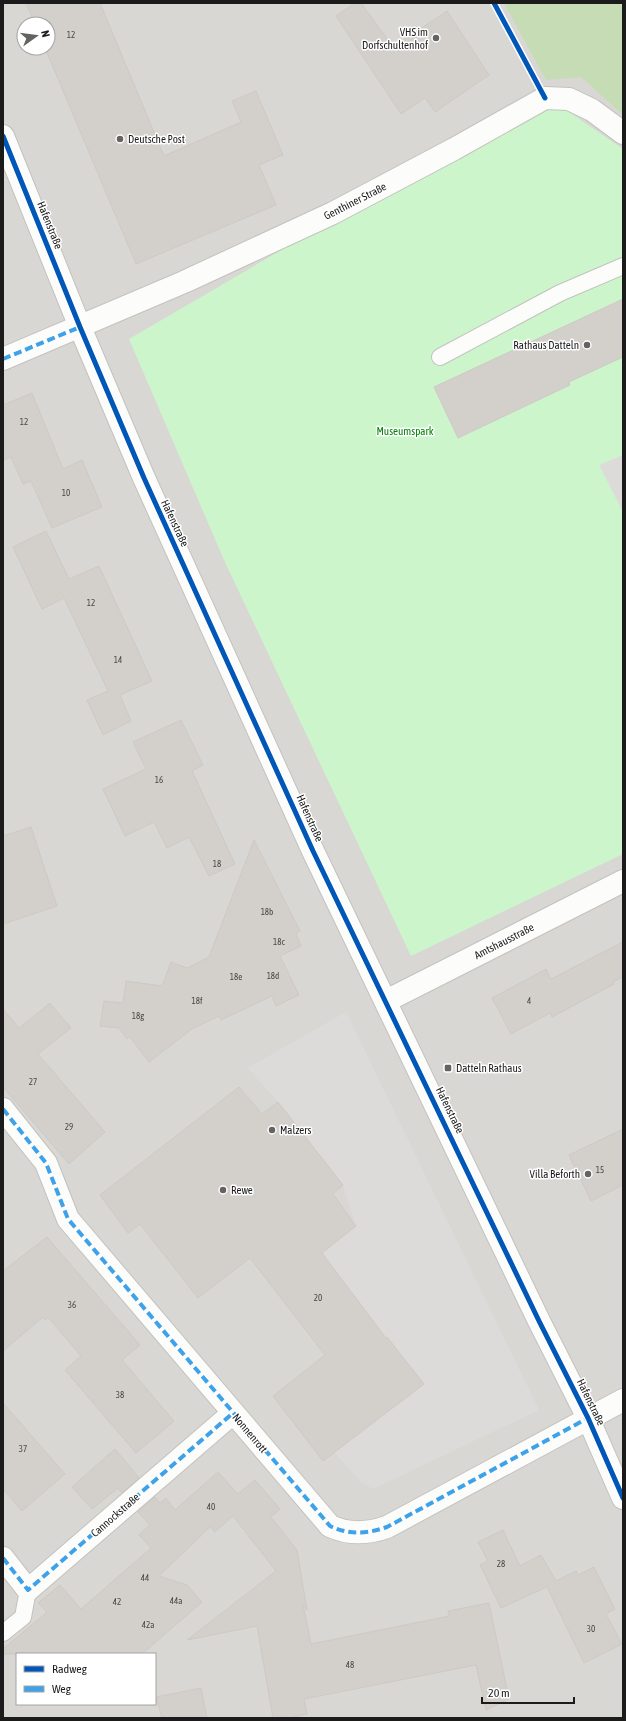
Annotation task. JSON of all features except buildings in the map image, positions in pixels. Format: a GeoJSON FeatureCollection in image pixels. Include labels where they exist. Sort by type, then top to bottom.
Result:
{"type":"FeatureCollection","features":[{"type":"Feature","properties":{"kind":"street","name":"Genthiner Straße"},"geometry":{"type":"LineString","coordinates":[[3,359],[184,282],[333,213],[454,149],[545,98],[569,100],[592,110],[623,133]]}},
{"type":"Feature","properties":{"kind":"street","name":"Hafenstraße"},"geometry":{"type":"LineString","coordinates":[[3,136],[80,327],[150,492],[244,696],[313,851],[539,1321],[588,1418],[623,1498]]}},
{"type":"Feature","properties":{"kind":"street","name":"Amtshausstraße"},"geometry":{"type":"LineString","coordinates":[[386,1001],[623,881]]}},
{"type":"Feature","properties":{"kind":"street","name":"Nonnenrott"},"geometry":{"type":"LineString","coordinates":[[3,1109],[46,1163],[68,1219],[330,1526],[343,1532],[358,1533],[372,1532],[388,1527],[588,1418]]}},
{"type":"Feature","properties":{"kind":"street","name":"Hafenstraße"},"geometry":{"type":"LineString","coordinates":[[588,1418],[623,1400]]}},
{"type":"Feature","properties":{"kind":"street","name":"Cannockstraße"},"geometry":{"type":"LineString","coordinates":[[28,1590],[233,1413]]}},
{"type":"Feature","properties":{"kind":"street","name":"Hafenstraße"},"geometry":{"type":"LineString","coordinates":[[588,1418],[623,1476]]}},
{"type":"Feature","properties":{"kind":"street"},"geometry":{"type":"LineString","coordinates":[[3,1558],[28,1590]]}},
{"type":"Feature","properties":{"kind":"lane"},"geometry":{"type":"LineString","coordinates":[[440,357],[560,293],[623,266]]}},
{"type":"Feature","properties":{"kind":"lane"},"geometry":{"type":"LineString","coordinates":[[3,1633],[23,1617],[28,1590]]}},
{"type":"Feature","properties":{"kind":"shaded area"},"geometry":{"type":"Polygon","coordinates":[[[3,3],[623,3],[623,1718],[3,1718],[3,3]]]}},
{"type":"Feature","properties":{"kind":"shaded area"},"geometry":{"type":"Polygon","coordinates":[[[623,455],[623,512],[599,465],[623,455]]]}},
{"type":"Feature","properties":{"kind":"shaded area"},"geometry":{"type":"Polygon","coordinates":[[[346,1012],[539,1410],[373,1489],[360,1481],[334,1452],[423,1384],[388,1338],[386,1338],[322,1253],[356,1226],[343,1185],[278,1102],[248,1068],[346,1012]]]}},
{"type":"Feature","properties":{"kind":"green space"},"geometry":{"type":"Polygon","coordinates":[[[504,3],[623,3],[623,115],[581,77],[546,80],[504,3]]]}},
{"type":"Feature","properties":{"kind":"green space","name":"Museumspark"},"geometry":{"type":"Polygon","coordinates":[[[536,106],[566,110],[623,149],[623,854],[411,956],[224,560],[129,339],[508,118],[536,106]]]}},
{"type":"Feature","properties":{"kind":"marked path"},"geometry":{"type":"LineString","coordinates":[[3,359],[80,327]]}},
{"type":"Feature","properties":{"kind":"marked path"},"geometry":{"type":"LineString","coordinates":[[3,1109],[46,1163],[68,1219],[330,1526],[351,1532],[365,1532],[387,1527],[588,1418]]}},
{"type":"Feature","properties":{"kind":"marked path"},"geometry":{"type":"LineString","coordinates":[[3,1558],[28,1590],[233,1413]]}},
{"type":"Feature","properties":{"kind":"cycle path"},"geometry":{"type":"LineString","coordinates":[[494,3],[545,98]]}},
{"type":"Feature","properties":{"kind":"cycle path"},"geometry":{"type":"LineString","coordinates":[[3,136],[80,327],[144,478],[313,851],[539,1321],[588,1418],[623,1498]]}},
{"type":"Feature","properties":{"kind":"place","name":"VHS im Dorfschultenhof"},"geometry":{"type":"Point","coordinates":[436,38]}},
{"type":"Feature","properties":{"kind":"place","name":"Deutsche Post"},"geometry":{"type":"Point","coordinates":[120,139]}},
{"type":"Feature","properties":{"kind":"place","name":"Rathaus Datteln"},"geometry":{"type":"Point","coordinates":[587,345]}},
{"type":"Feature","properties":{"kind":"place","name":"Datteln Rathaus"},"geometry":{"type":"Point","coordinates":[448,1068]}},
{"type":"Feature","properties":{"kind":"place","name":"Malzers"},"geometry":{"type":"Point","coordinates":[272,1130]}},
{"type":"Feature","properties":{"kind":"place","name":"Villa Beforth"},"geometry":{"type":"Point","coordinates":[588,1174]}},
{"type":"Feature","properties":{"kind":"place","name":"Rewe"},"geometry":{"type":"Point","coordinates":[223,1190]}}]}
